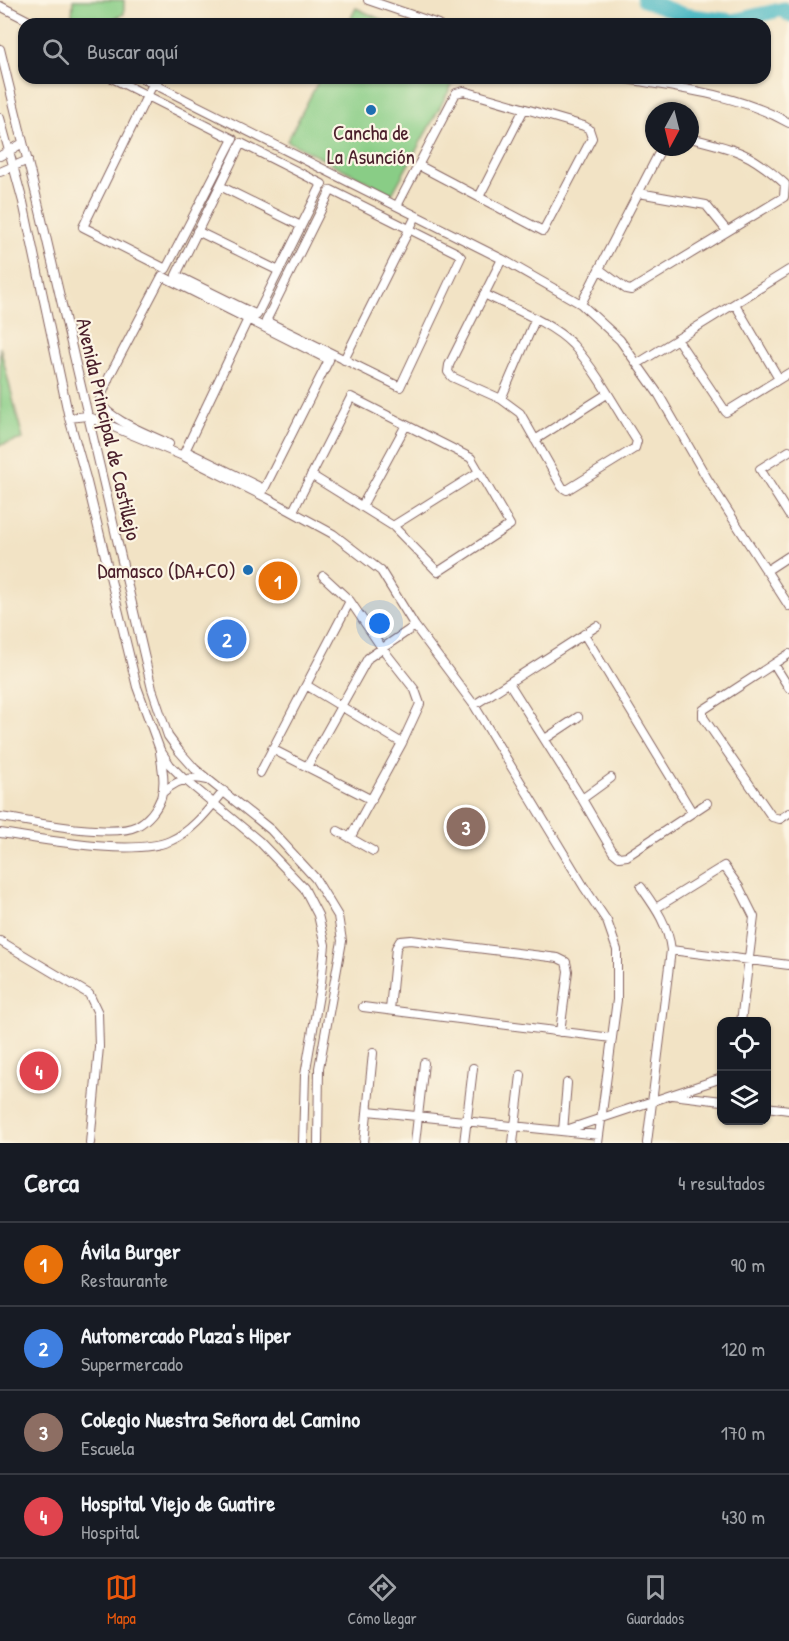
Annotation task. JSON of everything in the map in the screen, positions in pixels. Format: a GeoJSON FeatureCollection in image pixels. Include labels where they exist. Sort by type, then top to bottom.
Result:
{"type":"FeatureCollection","features":[{"type":"Feature","properties":{"kind":"street"},"geometry":{"type":"LineString","coordinates":[[368,0],[420,18]]}},
{"type":"Feature","properties":{"kind":"street"},"geometry":{"type":"LineString","coordinates":[[0,6],[23,18]]}},
{"type":"Feature","properties":{"kind":"street","name":"Avenida Principal de Castillejo"},"geometry":{"type":"LineString","coordinates":[[0,49],[152,689],[168,736],[195,769],[271,830],[315,878],[338,916],[342,941],[319,1068],[318,1143]]}},
{"type":"Feature","properties":{"kind":"street"},"geometry":{"type":"LineString","coordinates":[[124,84],[147,96],[233,139],[166,269],[83,227],[147,96],[153,84],[502,259],[581,304],[620,340],[659,395],[708,480],[789,606]]}},
{"type":"Feature","properties":{"kind":"street"},"geometry":{"type":"LineString","coordinates":[[654,84],[731,98],[769,112],[789,123]]}},
{"type":"Feature","properties":{"kind":"street"},"geometry":{"type":"LineString","coordinates":[[397,206],[418,165],[456,93],[464,91],[584,126],[589,129],[592,138],[543,231],[418,165]]}},
{"type":"Feature","properties":{"kind":"street"},"geometry":{"type":"LineString","coordinates":[[479,197],[524,109]]}},
{"type":"Feature","properties":{"kind":"street","name":"Avenida Principal de Castillejo"},"geometry":{"type":"LineString","coordinates":[[0,118],[23,202],[69,418],[137,687],[160,750],[170,765],[185,780],[259,841],[304,888],[318,915],[325,945],[321,983],[305,1075],[303,1143]]}},
{"type":"Feature","properties":{"kind":"street"},"geometry":{"type":"LineString","coordinates":[[599,269],[626,290],[631,290],[784,197],[785,184],[753,158],[734,149],[699,140]]}},
{"type":"Feature","properties":{"kind":"street"},"geometry":{"type":"LineString","coordinates":[[0,156],[23,143]]}},
{"type":"Feature","properties":{"kind":"street"},"geometry":{"type":"LineString","coordinates":[[241,143],[287,166],[322,184],[257,315],[176,274],[241,143]]}},
{"type":"Feature","properties":{"kind":"street"},"geometry":{"type":"LineString","coordinates":[[276,161],[282,149]]}},
{"type":"Feature","properties":{"kind":"street"},"geometry":{"type":"LineString","coordinates":[[287,166],[293,155]]}},
{"type":"Feature","properties":{"kind":"street"},"geometry":{"type":"LineString","coordinates":[[581,304],[658,156]]}},
{"type":"Feature","properties":{"kind":"street"},"geometry":{"type":"LineString","coordinates":[[0,172],[28,160]]}},
{"type":"Feature","properties":{"kind":"street"},"geometry":{"type":"LineString","coordinates":[[220,186],[301,226]]}},
{"type":"Feature","properties":{"kind":"street"},"geometry":{"type":"LineString","coordinates":[[331,190],[461,257],[400,387],[344,360],[266,321],[331,190]]}},
{"type":"Feature","properties":{"kind":"street"},"geometry":{"type":"LineString","coordinates":[[639,193],[706,206],[727,231]]}},
{"type":"Feature","properties":{"kind":"street"},"geometry":{"type":"LineString","coordinates":[[344,360],[417,216]]}},
{"type":"Feature","properties":{"kind":"street"},"geometry":{"type":"LineString","coordinates":[[197,231],[279,271]]}},
{"type":"Feature","properties":{"kind":"street"},"geometry":{"type":"LineString","coordinates":[[484,294],[536,320],[572,344],[638,441],[635,448],[567,490],[562,487],[520,413],[501,399],[452,377],[448,372],[449,365],[484,294],[502,259]]}},
{"type":"Feature","properties":{"kind":"street"},"geometry":{"type":"LineString","coordinates":[[637,364],[788,273]]}},
{"type":"Feature","properties":{"kind":"street"},"geometry":{"type":"LineString","coordinates":[[69,418],[87,416],[184,453],[264,489],[329,360],[162,276],[99,402],[117,419],[169,444]]}},
{"type":"Feature","properties":{"kind":"street"},"geometry":{"type":"LineString","coordinates":[[735,304],[779,379]]}},
{"type":"Feature","properties":{"kind":"street"},"geometry":{"type":"LineString","coordinates":[[184,453],[248,319]]}},
{"type":"Feature","properties":{"kind":"street"},"geometry":{"type":"LineString","coordinates":[[501,399],[536,320]]}},
{"type":"Feature","properties":{"kind":"street"},"geometry":{"type":"LineString","coordinates":[[677,339],[726,412],[789,373]]}},
{"type":"Feature","properties":{"kind":"street"},"geometry":{"type":"LineString","coordinates":[[535,440],[607,394]]}},
{"type":"Feature","properties":{"kind":"street"},"geometry":{"type":"LineString","coordinates":[[293,511],[311,475],[351,397],[471,458],[510,525],[438,572],[393,525],[311,475]]}},
{"type":"Feature","properties":{"kind":"street"},"geometry":{"type":"LineString","coordinates":[[362,506],[406,424]]}},
{"type":"Feature","properties":{"kind":"street"},"geometry":{"type":"LineString","coordinates":[[789,451],[760,468],[789,515]]}},
{"type":"Feature","properties":{"kind":"street"},"geometry":{"type":"LineString","coordinates":[[184,453],[333,534],[381,571],[415,626],[474,705],[607,921],[617,950],[617,1000],[598,1139],[563,1131],[368,1111]]}},
{"type":"Feature","properties":{"kind":"street"},"geometry":{"type":"LineString","coordinates":[[393,525],[479,472]]}},
{"type":"Feature","properties":{"kind":"street"},"geometry":{"type":"LineString","coordinates":[[766,571],[789,556]]}},
{"type":"Feature","properties":{"kind":"street"},"geometry":{"type":"LineString","coordinates":[[323,576],[350,601],[382,648],[415,690],[420,704],[372,801],[350,838]]}},
{"type":"Feature","properties":{"kind":"street"},"geometry":{"type":"LineString","coordinates":[[260,773],[350,601]]}},
{"type":"Feature","properties":{"kind":"street"},"geometry":{"type":"LineString","coordinates":[[307,767],[368,658],[415,626]]}},
{"type":"Feature","properties":{"kind":"street"},"geometry":{"type":"LineString","coordinates":[[474,705],[597,626]]}},
{"type":"Feature","properties":{"kind":"street"},"geometry":{"type":"LineString","coordinates":[[584,634],[692,812]]}},
{"type":"Feature","properties":{"kind":"street"},"geometry":{"type":"LineString","coordinates":[[789,654],[702,710],[703,717],[772,818],[780,819],[789,813]]}},
{"type":"Feature","properties":{"kind":"street"},"geometry":{"type":"LineString","coordinates":[[774,664],[789,688]]}},
{"type":"Feature","properties":{"kind":"street"},"geometry":{"type":"LineString","coordinates":[[509,683],[613,852],[619,857],[627,856],[707,802]]}},
{"type":"Feature","properties":{"kind":"street"},"geometry":{"type":"LineString","coordinates":[[306,685],[402,743]]}},
{"type":"Feature","properties":{"kind":"street"},"geometry":{"type":"LineString","coordinates":[[545,739],[578,717]]}},
{"type":"Feature","properties":{"kind":"street"},"geometry":{"type":"LineString","coordinates":[[272,749],[372,801]]}},
{"type":"Feature","properties":{"kind":"street"},"geometry":{"type":"LineString","coordinates":[[0,817],[115,831],[126,830],[138,825],[154,812],[162,793],[160,750]]}},
{"type":"Feature","properties":{"kind":"street"},"geometry":{"type":"LineString","coordinates":[[162,793],[185,780],[196,778],[212,782]]}},
{"type":"Feature","properties":{"kind":"street"},"geometry":{"type":"LineString","coordinates":[[582,799],[611,778]]}},
{"type":"Feature","properties":{"kind":"street"},"geometry":{"type":"LineString","coordinates":[[0,833],[89,845],[148,847],[170,842],[181,836],[224,791]]}},
{"type":"Feature","properties":{"kind":"street"},"geometry":{"type":"LineString","coordinates":[[338,831],[373,851]]}},
{"type":"Feature","properties":{"kind":"street"},"geometry":{"type":"LineString","coordinates":[[656,908],[724,866],[739,887],[754,917],[742,1017]]}},
{"type":"Feature","properties":{"kind":"street"},"geometry":{"type":"LineString","coordinates":[[641,887],[656,908],[669,933],[671,950],[647,1143]]}},
{"type":"Feature","properties":{"kind":"street"},"geometry":{"type":"LineString","coordinates":[[390,1010],[396,948],[400,941],[411,940],[558,958],[566,962],[568,971],[560,1032]]}},
{"type":"Feature","properties":{"kind":"street"},"geometry":{"type":"LineString","coordinates":[[0,941],[89,994],[98,1013],[99,1047],[90,1143]]}},
{"type":"Feature","properties":{"kind":"street"},"geometry":{"type":"LineString","coordinates":[[671,950],[789,965]]}},
{"type":"Feature","properties":{"kind":"street"},"geometry":{"type":"LineString","coordinates":[[363,1007],[612,1038]]}},
{"type":"Feature","properties":{"kind":"street"},"geometry":{"type":"LineString","coordinates":[[364,1143],[373,1053]]}},
{"type":"Feature","properties":{"kind":"street"},"geometry":{"type":"LineString","coordinates":[[415,1143],[424,1063]]}},
{"type":"Feature","properties":{"kind":"street"},"geometry":{"type":"LineString","coordinates":[[464,1143],[473,1068]]}},
{"type":"Feature","properties":{"kind":"street"},"geometry":{"type":"LineString","coordinates":[[513,1143],[521,1075]]}},
{"type":"Feature","properties":{"kind":"street"},"geometry":{"type":"LineString","coordinates":[[563,1131],[654,1097],[670,1095],[717,1080]]}},
{"type":"Feature","properties":{"kind":"street"},"geometry":{"type":"LineString","coordinates":[[563,1131],[567,1083]]}},
{"type":"Feature","properties":{"kind":"street"},"geometry":{"type":"LineString","coordinates":[[670,1095],[717,1100]]}},
{"type":"Feature","properties":{"kind":"street"},"geometry":{"type":"LineString","coordinates":[[771,1108],[789,1110]]}},
{"type":"Feature","properties":{"kind":"green space"},"geometry":{"type":"Polygon","coordinates":[[[73,0],[124,0],[124,14],[115,18],[72,18],[73,0]]]}},
{"type":"Feature","properties":{"kind":"green space"},"geometry":{"type":"Polygon","coordinates":[[[356,8],[378,18],[351,18],[356,8]]]}},
{"type":"Feature","properties":{"kind":"green space","name":"Cancha de La Asunción"},"geometry":{"type":"Polygon","coordinates":[[[317,84],[453,84],[392,194],[287,141],[317,84]]]}},
{"type":"Feature","properties":{"kind":"green space"},"geometry":{"type":"Polygon","coordinates":[[[0,347],[23,439],[0,445],[0,347]]]}},
{"type":"Feature","properties":{"kind":"waterway"},"geometry":{"type":"LineString","coordinates":[[644,0],[684,15],[708,18]]}},
{"type":"Feature","properties":{"kind":"waterway"},"geometry":{"type":"LineString","coordinates":[[746,18],[784,9],[789,15]]}},
{"type":"Feature","properties":{"kind":"place","name":"Cancha de La Asunción"},"geometry":{"type":"Point","coordinates":[371,110]}},
{"type":"Feature","properties":{"kind":"place","name":"Damasco (DA+CO)"},"geometry":{"type":"Point","coordinates":[248,570]}},
{"type":"Feature","properties":{"kind":"place","name":"Ávila Burger"},"geometry":{"type":"Point","coordinates":[278,581]}},
{"type":"Feature","properties":{"kind":"place","name":"Automercado Plaza's Hiper"},"geometry":{"type":"Point","coordinates":[227,639]}},
{"type":"Feature","properties":{"kind":"place","name":"Colegio Nuestra Señora del Camino"},"geometry":{"type":"Point","coordinates":[466,827]}},
{"type":"Feature","properties":{"kind":"place","name":"Hospital Viejo de Guatire"},"geometry":{"type":"Point","coordinates":[39,1071]}}]}
